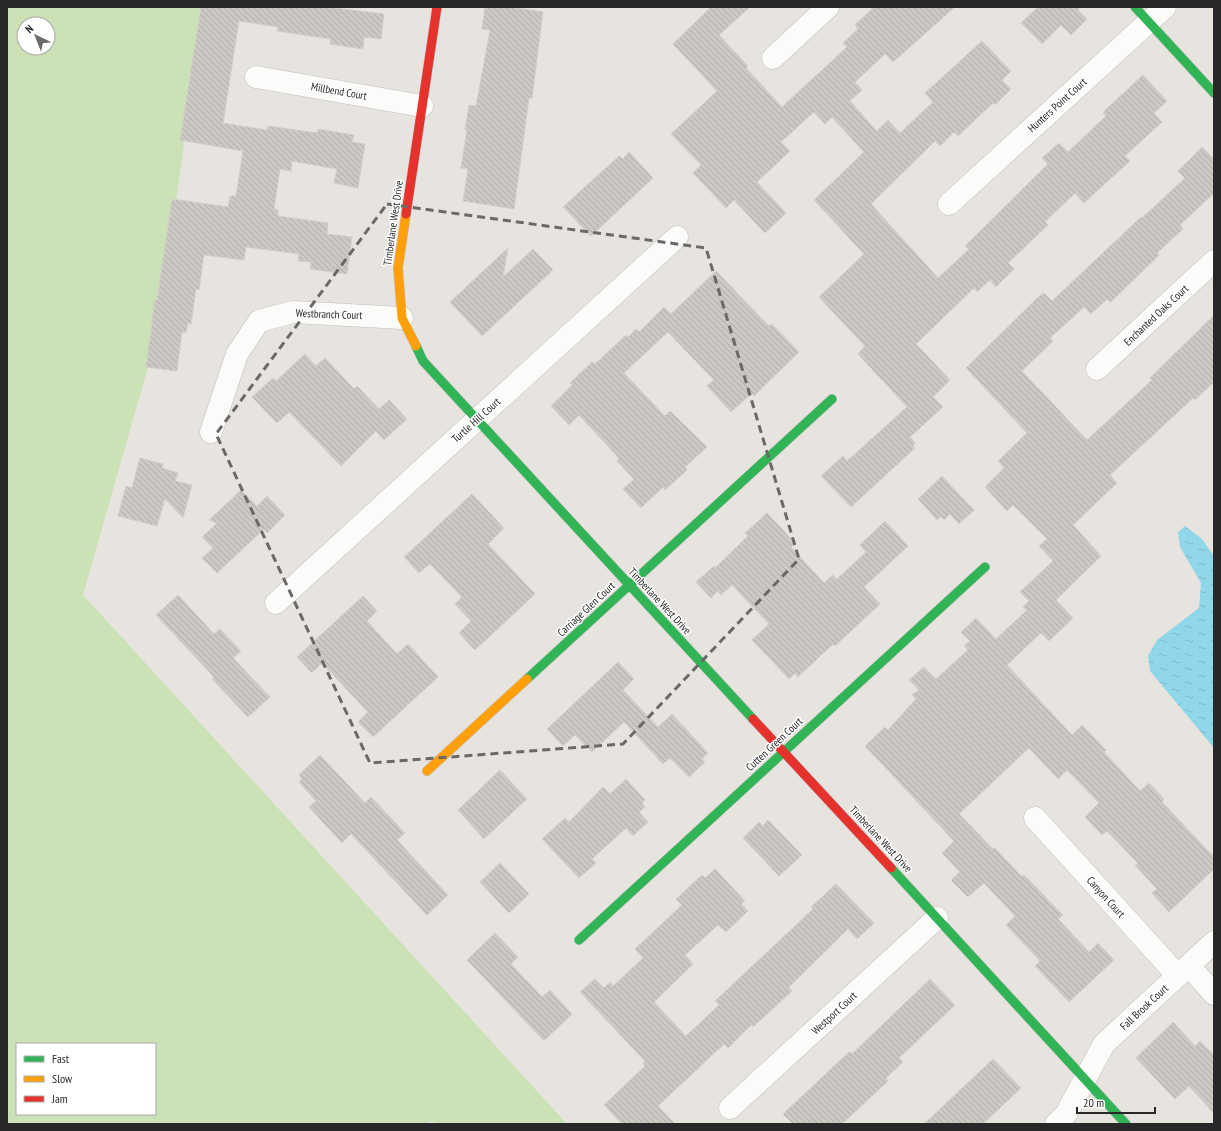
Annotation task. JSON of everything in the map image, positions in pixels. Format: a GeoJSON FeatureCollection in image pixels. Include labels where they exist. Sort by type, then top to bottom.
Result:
{"type":"FeatureCollection","features":[{"type":"Feature","properties":{"kind":"street","name":"Timberlane West Drive"},"geometry":{"type":"LineString","coordinates":[[436,7],[398,268],[402,318],[423,362],[1126,1124]]}},
{"type":"Feature","properties":{"kind":"street"},"geometry":{"type":"LineString","coordinates":[[773,58],[828,7]]}},
{"type":"Feature","properties":{"kind":"street","name":"Hunters Point Court"},"geometry":{"type":"LineString","coordinates":[[949,204],[1142,14],[1165,7]]}},
{"type":"Feature","properties":{"kind":"street"},"geometry":{"type":"LineString","coordinates":[[1142,14],[1214,93]]}},
{"type":"Feature","properties":{"kind":"street","name":"Millbend Court"},"geometry":{"type":"LineString","coordinates":[[256,77],[422,106]]}},
{"type":"Feature","properties":{"kind":"street","name":"Turtle Hill Court"},"geometry":{"type":"LineString","coordinates":[[276,603],[677,237]]}},
{"type":"Feature","properties":{"kind":"street","name":"Enchanted Oaks Court"},"geometry":{"type":"LineString","coordinates":[[1098,369],[1214,261]]}},
{"type":"Feature","properties":{"kind":"street","name":"Westbranch Court"},"geometry":{"type":"LineString","coordinates":[[211,432],[237,354],[259,322],[294,312],[402,318]]}},
{"type":"Feature","properties":{"kind":"street","name":"Carriage Glen Court"},"geometry":{"type":"LineString","coordinates":[[427,771],[832,399]]}},
{"type":"Feature","properties":{"kind":"street","name":"Cutten Green Court"},"geometry":{"type":"LineString","coordinates":[[579,940],[985,567]]}},
{"type":"Feature","properties":{"kind":"street","name":"Canyon Court"},"geometry":{"type":"LineString","coordinates":[[1035,818],[1183,971],[1214,994]]}},
{"type":"Feature","properties":{"kind":"street","name":"Westport Court"},"geometry":{"type":"LineString","coordinates":[[730,1108],[937,918]]}},
{"type":"Feature","properties":{"kind":"street","name":"Fall Brook Court"},"geometry":{"type":"LineString","coordinates":[[1056,1124],[1066,1114],[1104,1044],[1214,942]]}},
{"type":"Feature","properties":{"kind":"highlighted area"},"geometry":{"type":"Polygon","coordinates":[[[387,204],[706,248],[799,559],[623,744],[370,763],[216,434],[387,204]]]}},
{"type":"Feature","properties":{"kind":"green space"},"geometry":{"type":"Polygon","coordinates":[[[7,7],[203,7],[158,332],[83,595],[567,1124],[440,1124],[431,1121],[424,1124],[7,1124],[7,7]]]}},
{"type":"Feature","properties":{"kind":"water"},"geometry":{"type":"Polygon","coordinates":[[[1185,526],[1202,539],[1214,556],[1214,748],[1150,671],[1148,656],[1157,640],[1199,608],[1201,583],[1180,547],[1178,532],[1185,526]]]}},
{"type":"Feature","properties":{"kind":"building"},"geometry":{"type":"Polygon","coordinates":[[[201,7],[327,7],[384,14],[381,39],[364,37],[363,49],[330,44],[331,39],[277,31],[278,27],[239,21],[223,123],[267,130],[268,126],[317,133],[318,129],[354,135],[352,142],[365,144],[358,188],[334,183],[337,169],[292,161],[291,171],[280,169],[274,209],[278,210],[278,216],[328,223],[327,234],[352,237],[347,274],[310,269],[311,262],[298,261],[299,254],[246,247],[244,260],[204,255],[199,290],[196,289],[191,324],[188,323],[186,333],[182,332],[177,371],[146,367],[155,300],[157,300],[172,199],[228,207],[230,196],[236,196],[243,151],[180,140],[201,7]]]}},
{"type":"Feature","properties":{"kind":"building"},"geometry":{"type":"Polygon","coordinates":[[[485,7],[509,7],[543,12],[532,98],[529,98],[514,209],[463,201],[468,169],[461,168],[467,130],[465,130],[469,105],[476,106],[490,30],[482,29],[485,7]]]}},
{"type":"Feature","properties":{"kind":"building"},"geometry":{"type":"Polygon","coordinates":[[[711,7],[750,7],[719,35],[748,66],[746,68],[782,107],[847,47],[843,43],[858,29],[855,25],[874,7],[955,7],[893,62],[885,54],[855,82],[862,90],[850,101],[877,131],[888,120],[900,133],[933,102],[925,93],[982,41],[1011,71],[1002,80],[1011,89],[995,105],[993,103],[958,136],[954,132],[940,146],[935,141],[871,204],[938,278],[969,249],[965,246],[1048,164],[1042,158],[1059,143],[1068,152],[1106,116],[1103,112],[1143,75],[1167,101],[1154,113],[1162,122],[1125,156],[1130,161],[1084,203],[1075,193],[1045,222],[1048,225],[1008,263],[1014,269],[996,287],[990,280],[977,292],[974,288],[916,344],[950,380],[933,397],[943,407],[910,437],[915,443],[913,446],[915,448],[851,507],[821,476],[843,456],[847,461],[907,407],[858,354],[865,346],[819,297],[864,254],[814,200],[864,152],[832,117],[825,124],[814,112],[781,142],[790,151],[757,182],[786,213],[765,233],[734,200],[726,208],[693,173],[701,165],[671,134],[717,91],[673,44],[711,7]]]}},
{"type":"Feature","properties":{"kind":"building"},"geometry":{"type":"Polygon","coordinates":[[[1038,7],[1080,7],[1078,10],[1087,19],[1071,35],[1061,25],[1042,44],[1021,23],[1038,7]]]}},
{"type":"Feature","properties":{"kind":"building"},"geometry":{"type":"Polygon","coordinates":[[[1202,147],[1214,159],[1214,193],[1180,225],[1183,229],[1157,253],[1159,255],[1111,302],[1107,299],[1091,314],[1084,307],[1050,338],[1053,341],[1022,371],[1087,440],[1152,380],[1150,378],[1214,315],[1214,382],[1195,400],[1193,398],[1110,475],[1117,483],[1073,525],[1101,556],[1056,600],[1073,618],[1049,641],[1041,633],[1007,665],[1072,735],[1082,725],[1106,750],[1104,752],[1140,791],[1149,783],[1164,799],[1162,802],[1214,857],[1214,869],[1169,912],[1152,893],[1157,889],[1135,865],[1138,863],[1107,831],[1102,835],[1085,817],[1099,803],[1067,770],[1058,779],[1029,748],[959,814],[993,849],[995,848],[1022,877],[1024,875],[1063,915],[1058,919],[1089,952],[1098,943],[1114,960],[1069,1002],[1035,966],[1040,961],[1006,925],[1015,916],[984,883],[968,897],[951,880],[960,872],[942,853],[954,841],[865,746],[885,727],[888,730],[916,699],[912,695],[919,690],[909,680],[924,667],[936,679],[968,650],[964,646],[970,641],[961,632],[976,618],[996,639],[1027,610],[1023,607],[1029,601],[1020,592],[1053,561],[1039,546],[1047,539],[1013,505],[1007,511],[985,487],[1004,468],[998,461],[1027,433],[966,368],[1039,296],[1044,293],[1052,301],[1141,217],[1142,218],[1185,178],[1178,171],[1202,147]]]}},
{"type":"Feature","properties":{"kind":"building"},"geometry":{"type":"Polygon","coordinates":[[[629,152],[653,178],[591,236],[563,207],[619,156],[623,159],[629,152]]]}},
{"type":"Feature","properties":{"kind":"building"},"geometry":{"type":"Polygon","coordinates":[[[508,248],[503,277],[533,249],[553,270],[482,336],[450,302],[508,248]]]}},
{"type":"Feature","properties":{"kind":"building"},"geometry":{"type":"Polygon","coordinates":[[[716,271],[769,326],[772,324],[799,352],[754,396],[752,393],[731,412],[707,386],[714,380],[668,332],[624,373],[665,416],[670,411],[707,447],[685,467],[687,470],[665,490],[663,487],[641,508],[623,489],[634,479],[617,461],[619,458],[579,415],[569,425],[551,406],[572,385],[570,383],[592,362],[595,364],[626,335],[628,337],[636,329],[639,332],[664,307],[671,314],[716,271]]]}},
{"type":"Feature","properties":{"kind":"building"},"geometry":{"type":"Polygon","coordinates":[[[305,354],[316,366],[325,358],[354,389],[357,386],[379,409],[389,400],[407,419],[384,440],[376,431],[341,466],[289,412],[277,423],[252,397],[273,378],[276,381],[305,354]]]}},
{"type":"Feature","properties":{"kind":"building"},"geometry":{"type":"Polygon","coordinates":[[[140,458],[163,464],[162,468],[178,473],[175,481],[192,485],[183,518],[165,499],[157,526],[118,516],[126,486],[132,488],[140,458]]]}},
{"type":"Feature","properties":{"kind":"building"},"geometry":{"type":"Polygon","coordinates":[[[942,476],[974,510],[959,524],[950,514],[944,520],[941,517],[937,520],[918,499],[942,476]]]}},
{"type":"Feature","properties":{"kind":"building"},"geometry":{"type":"Polygon","coordinates":[[[241,490],[257,506],[267,496],[285,515],[267,533],[264,529],[217,573],[202,558],[213,548],[202,537],[217,523],[209,520],[241,490]]]}},
{"type":"Feature","properties":{"kind":"building"},"geometry":{"type":"Polygon","coordinates":[[[472,494],[504,528],[488,544],[535,594],[475,650],[459,633],[471,621],[455,604],[462,597],[430,564],[419,573],[404,557],[472,494]]]}},
{"type":"Feature","properties":{"kind":"building"},"geometry":{"type":"Polygon","coordinates":[[[767,513],[795,543],[791,547],[824,583],[833,575],[837,579],[866,552],[860,545],[885,521],[908,546],[864,587],[880,604],[835,646],[833,644],[798,677],[795,673],[789,679],[752,640],[769,624],[732,585],[721,595],[718,591],[711,598],[696,582],[714,566],[715,568],[748,536],[745,533],[767,513]]]}},
{"type":"Feature","properties":{"kind":"building"},"geometry":{"type":"Polygon","coordinates":[[[178,595],[214,634],[220,629],[241,651],[233,658],[270,697],[248,717],[212,679],[214,677],[156,615],[178,595]]]}},
{"type":"Feature","properties":{"kind":"building"},"geometry":{"type":"Polygon","coordinates":[[[363,596],[377,611],[367,621],[397,654],[408,644],[438,677],[373,737],[358,722],[368,712],[322,663],[312,673],[297,657],[363,596]]]}},
{"type":"Feature","properties":{"kind":"building"},"geometry":{"type":"Polygon","coordinates":[[[618,662],[634,679],[623,690],[658,727],[672,714],[708,753],[702,759],[705,762],[689,777],[670,758],[663,764],[624,722],[592,752],[575,735],[563,746],[547,729],[618,662]]]}},
{"type":"Feature","properties":{"kind":"building"},"geometry":{"type":"Polygon","coordinates":[[[320,755],[365,803],[371,797],[405,833],[397,840],[448,895],[427,915],[351,834],[342,843],[309,807],[316,801],[299,782],[302,779],[299,775],[320,755]]]}},
{"type":"Feature","properties":{"kind":"building"},"geometry":{"type":"Polygon","coordinates":[[[500,770],[527,799],[484,839],[458,810],[500,770]]]}},
{"type":"Feature","properties":{"kind":"building"},"geometry":{"type":"Polygon","coordinates":[[[626,779],[645,800],[642,803],[645,807],[639,812],[648,822],[633,836],[626,828],[592,859],[596,863],[579,878],[542,839],[565,818],[569,822],[603,787],[610,794],[626,779]]]}},
{"type":"Feature","properties":{"kind":"building"},"geometry":{"type":"Polygon","coordinates":[[[768,820],[802,855],[779,876],[743,838],[759,822],[763,826],[768,820]]]}},
{"type":"Feature","properties":{"kind":"building"},"geometry":{"type":"Polygon","coordinates":[[[500,863],[529,894],[509,913],[480,882],[500,863]]]}},
{"type":"Feature","properties":{"kind":"building"},"geometry":{"type":"Polygon","coordinates":[[[715,869],[745,901],[741,904],[748,911],[726,932],[718,925],[685,955],[693,964],[654,1002],[686,1036],[719,1005],[715,1001],[813,909],[811,907],[836,884],[874,923],[857,939],[848,929],[789,987],[792,991],[753,1027],[751,1025],[728,1048],[724,1044],[658,1106],[675,1124],[622,1124],[604,1105],[645,1066],[643,1063],[645,1061],[580,992],[595,979],[604,988],[610,982],[613,986],[643,958],[635,949],[682,905],[676,899],[702,875],[705,878],[715,869]]]}},
{"type":"Feature","properties":{"kind":"building"},"geometry":{"type":"Polygon","coordinates":[[[495,933],[518,957],[511,964],[542,997],[550,990],[572,1014],[544,1041],[467,960],[495,933]]]}},
{"type":"Feature","properties":{"kind":"building"},"geometry":{"type":"Polygon","coordinates":[[[930,979],[955,1005],[899,1058],[903,1062],[886,1078],[888,1081],[842,1124],[793,1124],[783,1114],[849,1052],[852,1054],[930,979]]]}},
{"type":"Feature","properties":{"kind":"building"},"geometry":{"type":"Polygon","coordinates":[[[1173,1022],[1195,1046],[1200,1041],[1214,1055],[1214,1113],[1189,1086],[1175,1099],[1136,1058],[1173,1022]]]}},
{"type":"Feature","properties":{"kind":"building"},"geometry":{"type":"Polygon","coordinates":[[[993,1059],[1021,1088],[983,1124],[924,1124],[993,1059]]]}},
{"type":"Feature","properties":{"kind":"traffic: fast"},"geometry":{"type":"LineString","coordinates":[[1135,7],[1214,93]]}},
{"type":"Feature","properties":{"kind":"traffic: fast"},"geometry":{"type":"LineString","coordinates":[[416,346],[423,361],[753,719]]}},
{"type":"Feature","properties":{"kind":"traffic: fast"},"geometry":{"type":"LineString","coordinates":[[527,679],[832,399]]}},
{"type":"Feature","properties":{"kind":"traffic: fast"},"geometry":{"type":"LineString","coordinates":[[579,940],[985,567]]}},
{"type":"Feature","properties":{"kind":"traffic: fast"},"geometry":{"type":"LineString","coordinates":[[891,868],[1126,1124]]}},
{"type":"Feature","properties":{"kind":"traffic: slow"},"geometry":{"type":"LineString","coordinates":[[406,214],[398,268],[402,318],[416,346]]}},
{"type":"Feature","properties":{"kind":"traffic: slow"},"geometry":{"type":"LineString","coordinates":[[427,771],[527,679]]}},
{"type":"Feature","properties":{"kind":"traffic: jam"},"geometry":{"type":"LineString","coordinates":[[406,214],[437,7]]}},
{"type":"Feature","properties":{"kind":"traffic: jam"},"geometry":{"type":"LineString","coordinates":[[753,719],[891,868]]}}]}
